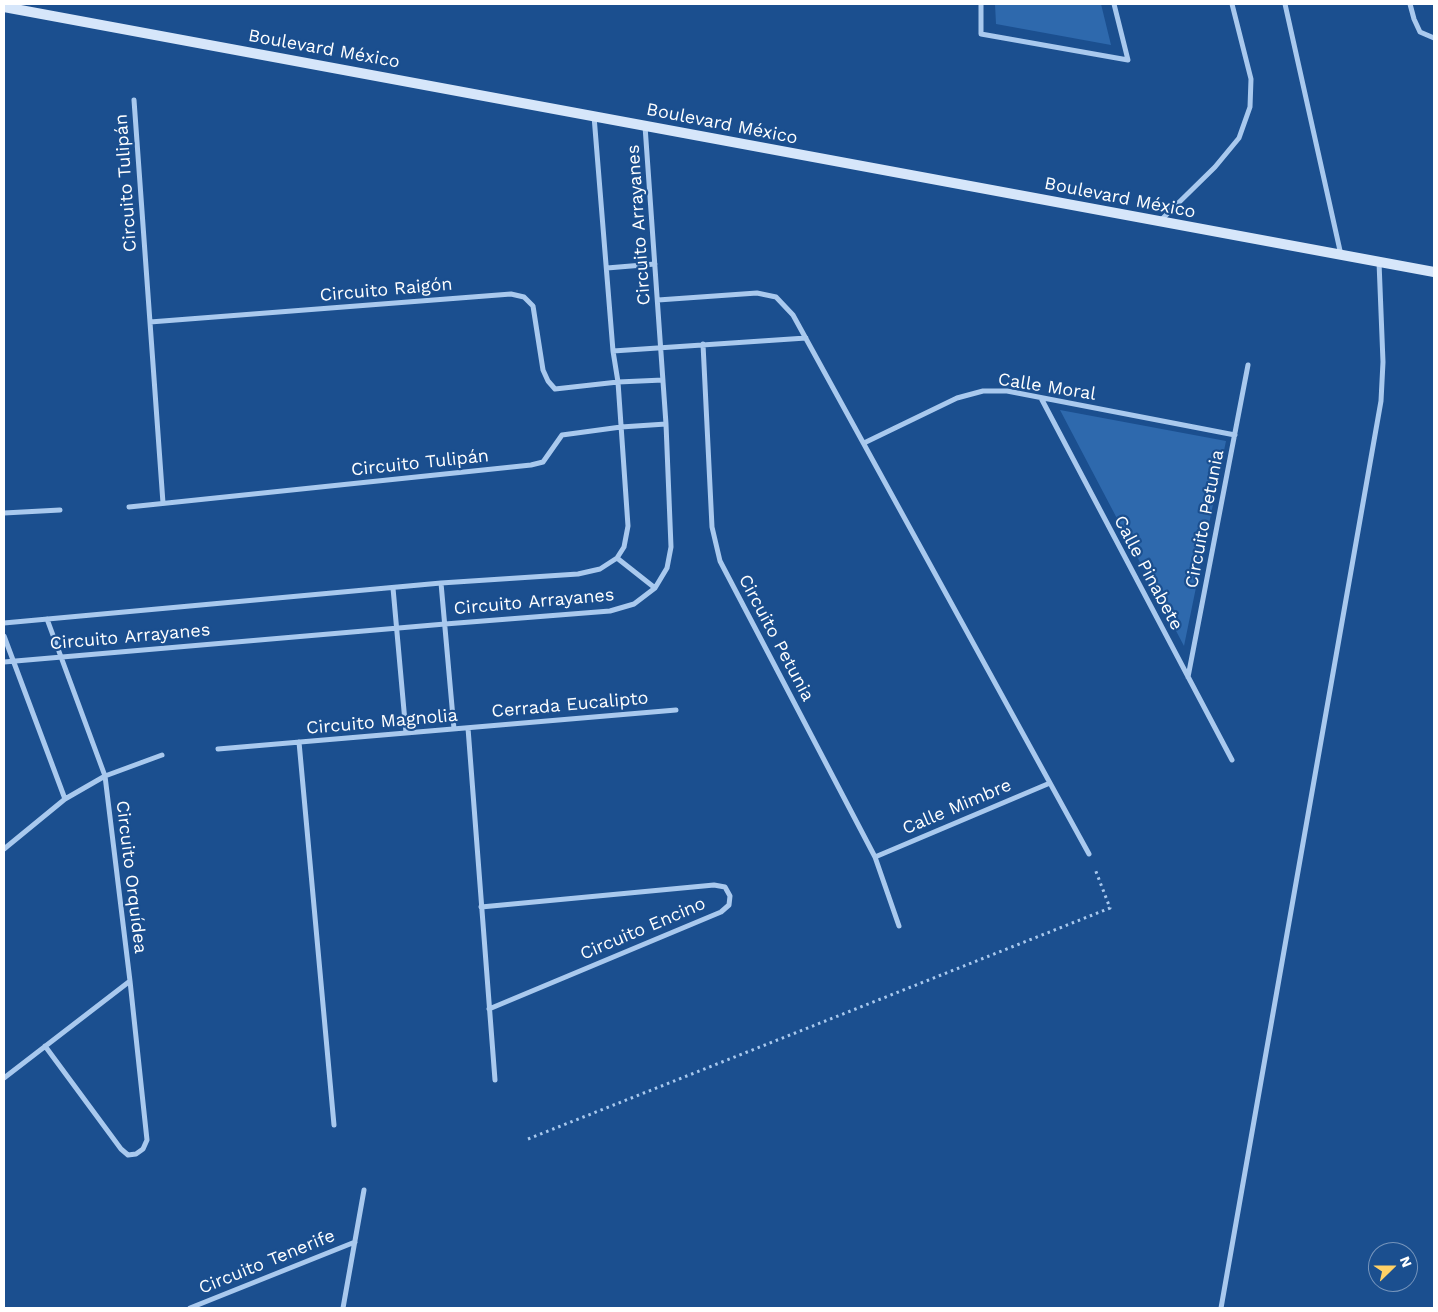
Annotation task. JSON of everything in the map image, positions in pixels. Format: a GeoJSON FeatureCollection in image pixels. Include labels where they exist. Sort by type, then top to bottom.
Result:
{"type":"FeatureCollection","features":[{"type":"Feature","properties":{"kind":"main road","name":"Boulevard México"},"geometry":{"type":"LineString","coordinates":[[4,7],[1434,272]]}},
{"type":"Feature","properties":{"kind":"street"},"geometry":{"type":"LineString","coordinates":[[981,4],[981,34],[1128,60],[1114,4]]}},
{"type":"Feature","properties":{"kind":"street"},"geometry":{"type":"LineString","coordinates":[[1159,222],[1215,167],[1239,138],[1250,108],[1250,79],[1232,4]]}},
{"type":"Feature","properties":{"kind":"street"},"geometry":{"type":"LineString","coordinates":[[1285,4],[1341,256]]}},
{"type":"Feature","properties":{"kind":"street"},"geometry":{"type":"LineString","coordinates":[[1410,4],[1420,32],[1434,38]]}},
{"type":"Feature","properties":{"kind":"street","name":"Circuito Tulipán"},"geometry":{"type":"LineString","coordinates":[[134,100],[163,503]]}},
{"type":"Feature","properties":{"kind":"street","name":"Circuito Arrayanes"},"geometry":{"type":"LineString","coordinates":[[4,623],[441,583],[578,574],[600,569],[617,558],[624,547],[628,526],[618,382],[613,351],[594,116]]}},
{"type":"Feature","properties":{"kind":"street","name":"Circuito Arrayanes"},"geometry":{"type":"LineString","coordinates":[[4,662],[610,611],[634,604],[655,588],[667,568],[671,547],[666,424],[646,126]]}},
{"type":"Feature","properties":{"kind":"street"},"geometry":{"type":"LineString","coordinates":[[1221,1308],[1381,401],[1383,362],[1379,262]]}},
{"type":"Feature","properties":{"kind":"street"},"geometry":{"type":"LineString","coordinates":[[607,268],[655,264]]}},
{"type":"Feature","properties":{"kind":"street"},"geometry":{"type":"LineString","coordinates":[[658,300],[757,293],[776,297],[793,315],[1089,854]]}},
{"type":"Feature","properties":{"kind":"street","name":"Circuito Raigón"},"geometry":{"type":"LineString","coordinates":[[150,322],[511,294],[524,297],[533,306],[543,370],[548,381],[555,389],[618,382]]}},
{"type":"Feature","properties":{"kind":"street"},"geometry":{"type":"LineString","coordinates":[[613,351],[806,338]]}},
{"type":"Feature","properties":{"kind":"street","name":"Circuito Petunia"},"geometry":{"type":"LineString","coordinates":[[703,344],[712,527],[720,561],[875,857],[899,926]]}},
{"type":"Feature","properties":{"kind":"street","name":"Circuito Petunia"},"geometry":{"type":"LineString","coordinates":[[1188,677],[1248,366]]}},
{"type":"Feature","properties":{"kind":"street"},"geometry":{"type":"LineString","coordinates":[[618,382],[663,380]]}},
{"type":"Feature","properties":{"kind":"street","name":"Calle Moral"},"geometry":{"type":"LineString","coordinates":[[864,443],[957,398],[983,391],[1007,391],[1235,436]]}},
{"type":"Feature","properties":{"kind":"street","name":"Calle Pinabete"},"geometry":{"type":"LineString","coordinates":[[1041,398],[1232,760]]}},
{"type":"Feature","properties":{"kind":"street","name":"Circuito Tulipán"},"geometry":{"type":"LineString","coordinates":[[129,506],[531,465],[543,462],[562,435],[621,427],[666,424]]}},
{"type":"Feature","properties":{"kind":"street"},"geometry":{"type":"LineString","coordinates":[[4,513],[60,510]]}},
{"type":"Feature","properties":{"kind":"street"},"geometry":{"type":"LineString","coordinates":[[617,558],[655,588]]}},
{"type":"Feature","properties":{"kind":"street"},"geometry":{"type":"LineString","coordinates":[[441,583],[454,729]]}},
{"type":"Feature","properties":{"kind":"street"},"geometry":{"type":"LineString","coordinates":[[393,588],[406,733]]}},
{"type":"Feature","properties":{"kind":"street","name":"Circuito Orquídea"},"geometry":{"type":"LineString","coordinates":[[45,1046],[121,1149],[128,1154],[136,1154],[144,1149],[147,1140],[130,980],[104,776],[46,619]]}},
{"type":"Feature","properties":{"kind":"street"},"geometry":{"type":"LineString","coordinates":[[4,636],[65,799]]}},
{"type":"Feature","properties":{"kind":"street","name":"Cerrada Eucalipto"},"geometry":{"type":"LineString","coordinates":[[468,728],[676,710]]}},
{"type":"Feature","properties":{"kind":"street","name":"Circuito Magnolia"},"geometry":{"type":"LineString","coordinates":[[334,1125],[300,742],[468,728],[495,1080]]}},
{"type":"Feature","properties":{"kind":"street"},"geometry":{"type":"LineString","coordinates":[[218,749],[300,742]]}},
{"type":"Feature","properties":{"kind":"street"},"geometry":{"type":"LineString","coordinates":[[4,849],[65,799],[104,776],[162,755]]}},
{"type":"Feature","properties":{"kind":"street","name":"Calle Mimbre"},"geometry":{"type":"LineString","coordinates":[[875,857],[1050,783]]}},
{"type":"Feature","properties":{"kind":"street","name":"Circuito Encino"},"geometry":{"type":"LineString","coordinates":[[481,907],[714,885],[725,887],[730,896],[729,904],[721,912],[489,1009]]}},
{"type":"Feature","properties":{"kind":"street","name":"Circuito Orquídea"},"geometry":{"type":"LineString","coordinates":[[4,1078],[130,980]]}},
{"type":"Feature","properties":{"kind":"street"},"geometry":{"type":"LineString","coordinates":[[343,1308],[364,1190]]}},
{"type":"Feature","properties":{"kind":"street","name":"Circuito Tenerife"},"geometry":{"type":"LineString","coordinates":[[190,1308],[355,1242]]}},
{"type":"Feature","properties":{"kind":"path"},"geometry":{"type":"LineString","coordinates":[[528,1139],[1110,908],[1089,854]]}},
{"type":"Feature","properties":{"kind":"shaded area"},"geometry":{"type":"Polygon","coordinates":[[[995,4],[1101,4],[1111,45],[996,24],[995,4]]]}},
{"type":"Feature","properties":{"kind":"shaded area"},"geometry":{"type":"Polygon","coordinates":[[[1060,410],[1226,441],[1184,646],[1060,410]]]}}]}
